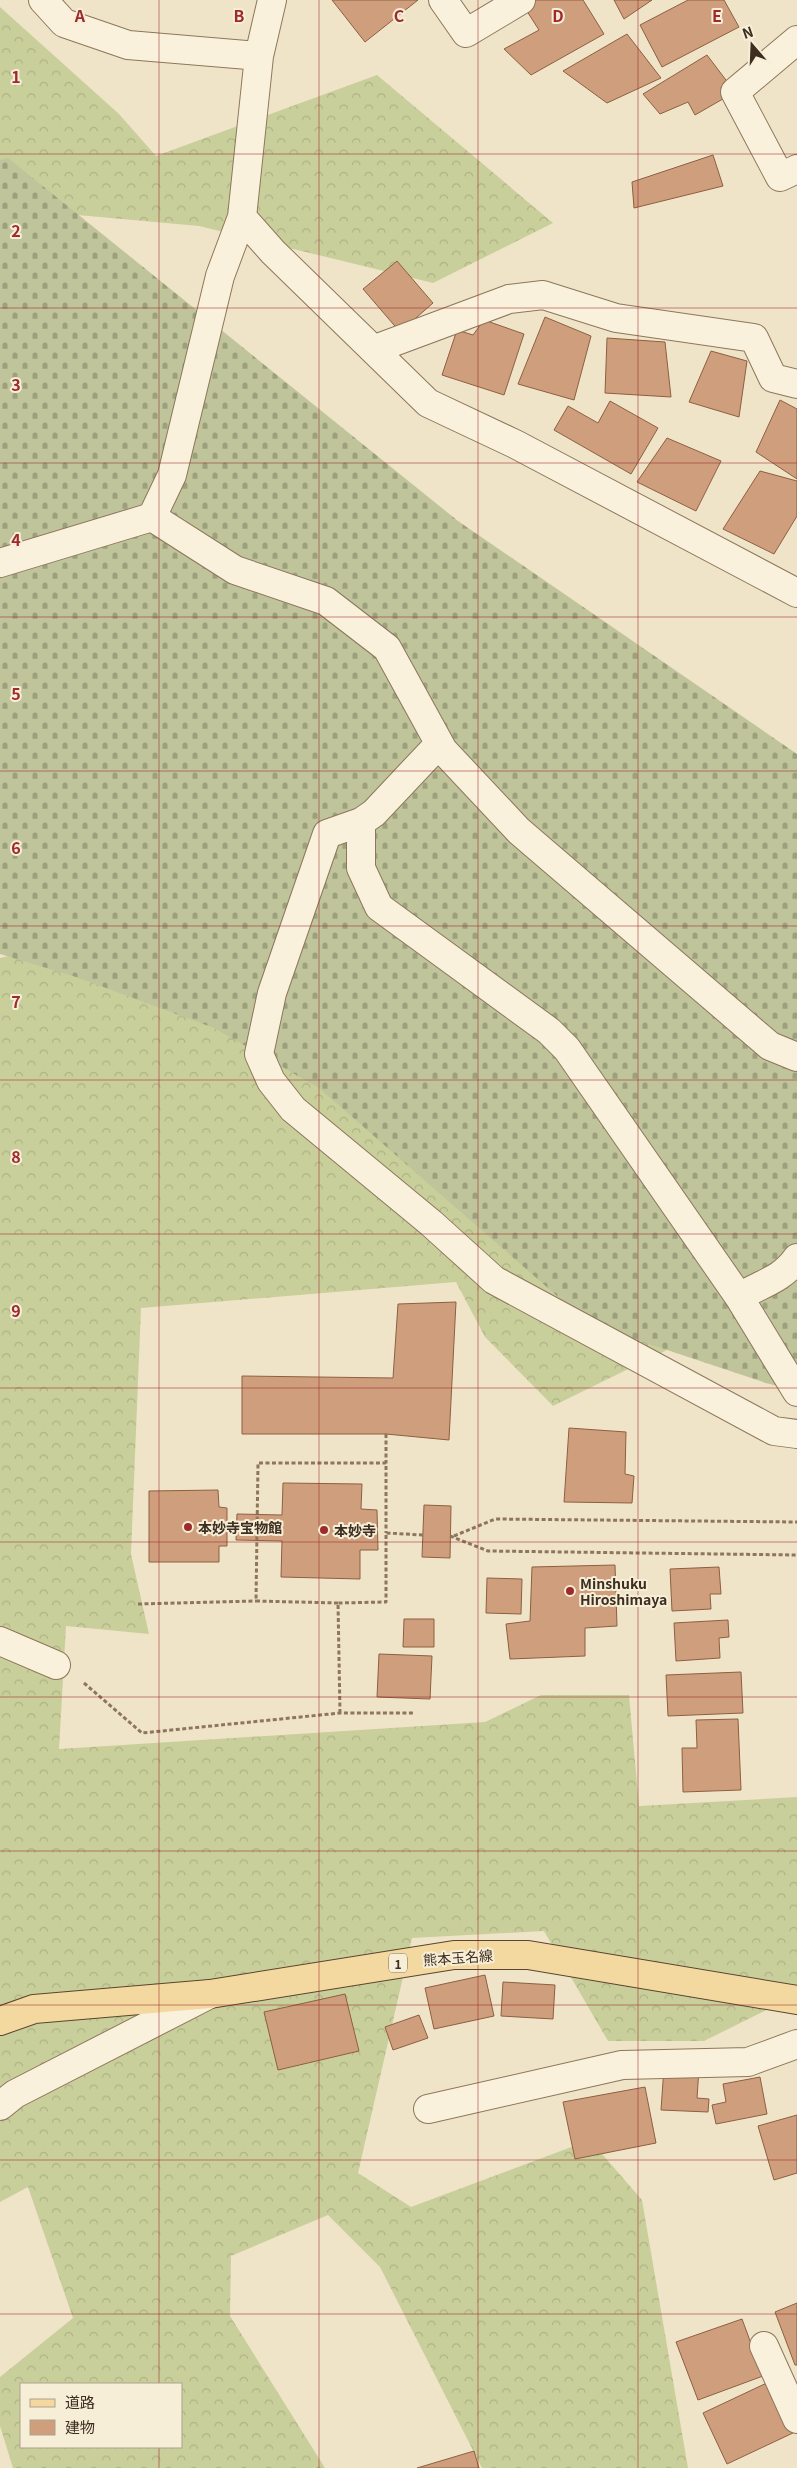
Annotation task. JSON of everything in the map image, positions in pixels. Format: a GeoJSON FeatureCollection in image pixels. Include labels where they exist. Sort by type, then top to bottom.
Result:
{"type":"FeatureCollection","features":[{"type":"Feature","properties":{"kind":"main road","name":"熊本玉名線"},"geometry":{"type":"LineString","coordinates":[[0,2021],[34,2009],[210,1994],[352,1969],[454,1955],[528,1955],[797,2000]]}},
{"type":"Feature","properties":{"kind":"street"},"geometry":{"type":"LineString","coordinates":[[43,0],[64,23],[128,45],[259,56]]}},
{"type":"Feature","properties":{"kind":"street"},"geometry":{"type":"LineString","coordinates":[[0,563],[152,517],[172,474],[220,276],[242,218],[259,56],[272,0]]}},
{"type":"Feature","properties":{"kind":"street"},"geometry":{"type":"LineString","coordinates":[[443,0],[466,33],[521,0]]}},
{"type":"Feature","properties":{"kind":"street"},"geometry":{"type":"LineString","coordinates":[[797,40],[735,92],[780,177],[797,169]]}},
{"type":"Feature","properties":{"kind":"street"},"geometry":{"type":"LineString","coordinates":[[242,218],[273,252],[375,349],[428,403],[523,448],[797,593]]}},
{"type":"Feature","properties":{"kind":"street"},"geometry":{"type":"LineString","coordinates":[[375,349],[509,299],[543,295],[616,318],[754,338],[773,378],[797,384]]}},
{"type":"Feature","properties":{"kind":"street"},"geometry":{"type":"LineString","coordinates":[[152,517],[235,570],[326,601],[387,648],[439,744],[519,831],[770,1046],[797,1058]]}},
{"type":"Feature","properties":{"kind":"street"},"geometry":{"type":"LineString","coordinates":[[439,744],[374,813],[361,822],[327,834],[272,993],[259,1054],[271,1081],[293,1109],[431,1223],[494,1280],[774,1431],[797,1434]]}},
{"type":"Feature","properties":{"kind":"street"},"geometry":{"type":"LineString","coordinates":[[361,822],[361,868],[379,907],[549,1031],[567,1049],[739,1297],[797,1392]]}},
{"type":"Feature","properties":{"kind":"street"},"geometry":{"type":"LineString","coordinates":[[739,1297],[754,1288],[776,1279],[788,1270],[797,1258]]}},
{"type":"Feature","properties":{"kind":"street"},"geometry":{"type":"LineString","coordinates":[[0,1641],[56,1665]]}},
{"type":"Feature","properties":{"kind":"street"},"geometry":{"type":"LineString","coordinates":[[0,2106],[15,2094],[210,1994]]}},
{"type":"Feature","properties":{"kind":"street"},"geometry":{"type":"LineString","coordinates":[[428,2110],[622,2065],[748,2062],[797,2044]]}},
{"type":"Feature","properties":{"kind":"street"},"geometry":{"type":"LineString","coordinates":[[764,2346],[797,2418]]}},
{"type":"Feature","properties":{"kind":"path"},"geometry":{"type":"LineString","coordinates":[[138,1604],[256,1601],[386,1602],[386,1434]]}},
{"type":"Feature","properties":{"kind":"path"},"geometry":{"type":"LineString","coordinates":[[256,1601],[258,1463],[386,1463]]}},
{"type":"Feature","properties":{"kind":"path"},"geometry":{"type":"LineString","coordinates":[[797,1522],[495,1519],[452,1536],[488,1551],[797,1555]]}},
{"type":"Feature","properties":{"kind":"path"},"geometry":{"type":"LineString","coordinates":[[386,1534],[422,1535]]}},
{"type":"Feature","properties":{"kind":"path"},"geometry":{"type":"LineString","coordinates":[[338,1603],[340,1713]]}},
{"type":"Feature","properties":{"kind":"path"},"geometry":{"type":"LineString","coordinates":[[56,1665],[92,1688],[142,1733],[340,1713],[413,1713]]}},
{"type":"Feature","properties":{"kind":"green space"},"geometry":{"type":"Polygon","coordinates":[[[0,7],[119,114],[156,156],[377,75],[553,223],[433,283],[199,226],[0,208],[0,7]]]}},
{"type":"Feature","properties":{"kind":"green space"},"geometry":{"type":"Polygon","coordinates":[[[8,158],[458,521],[797,754],[797,1391],[766,1383],[589,1324],[319,1088],[214,1028],[76,977],[0,954],[0,160],[8,158]]]}},
{"type":"Feature","properties":{"kind":"green space"},"geometry":{"type":"Polygon","coordinates":[[[114,930],[464,1148],[667,1350],[553,1406],[485,1337],[456,1282],[141,1308],[131,1554],[149,1634],[66,1626],[59,1749],[485,1722],[541,1695],[629,1695],[639,1806],[797,1797],[797,1995],[704,2041],[608,2041],[544,1931],[412,1938],[358,2173],[411,2207],[590,2140],[642,2200],[688,2468],[482,2468],[380,2267],[328,2215],[231,2256],[230,2316],[325,2468],[13,2468],[0,2426],[0,2377],[73,2318],[28,2187],[0,2202],[0,958],[114,930]]]}},
{"type":"Feature","properties":{"kind":"building"},"geometry":{"type":"Polygon","coordinates":[[[332,0],[418,0],[365,42],[332,0]]]}},
{"type":"Feature","properties":{"kind":"building"},"geometry":{"type":"Polygon","coordinates":[[[533,0],[583,0],[604,34],[531,75],[504,49],[539,30],[523,5],[533,0]]]}},
{"type":"Feature","properties":{"kind":"building"},"geometry":{"type":"Polygon","coordinates":[[[614,0],[652,0],[624,19],[614,0]]]}},
{"type":"Feature","properties":{"kind":"building"},"geometry":{"type":"Polygon","coordinates":[[[688,0],[724,0],[739,27],[662,67],[640,25],[688,0]]]}},
{"type":"Feature","properties":{"kind":"building"},"geometry":{"type":"Polygon","coordinates":[[[627,34],[661,78],[607,103],[563,71],[627,34]]]}},
{"type":"Feature","properties":{"kind":"building"},"geometry":{"type":"Polygon","coordinates":[[[707,55],[735,92],[695,115],[688,102],[660,114],[643,94],[707,55]]]}},
{"type":"Feature","properties":{"kind":"building"},"geometry":{"type":"Polygon","coordinates":[[[713,155],[723,186],[634,208],[632,182],[713,155]]]}},
{"type":"Feature","properties":{"kind":"building"},"geometry":{"type":"Polygon","coordinates":[[[397,261],[433,303],[400,332],[363,289],[397,261]]]}},
{"type":"Feature","properties":{"kind":"building"},"geometry":{"type":"Polygon","coordinates":[[[545,317],[591,336],[574,400],[518,384],[545,317]]]}},
{"type":"Feature","properties":{"kind":"building"},"geometry":{"type":"Polygon","coordinates":[[[484,320],[524,334],[504,395],[442,375],[457,330],[473,335],[484,320]]]}},
{"type":"Feature","properties":{"kind":"building"},"geometry":{"type":"Polygon","coordinates":[[[607,338],[665,342],[671,397],[605,393],[607,338]]]}},
{"type":"Feature","properties":{"kind":"building"},"geometry":{"type":"Polygon","coordinates":[[[711,351],[747,361],[739,417],[689,402],[711,351]]]}},
{"type":"Feature","properties":{"kind":"building"},"geometry":{"type":"Polygon","coordinates":[[[780,400],[797,409],[797,479],[756,452],[780,400]]]}},
{"type":"Feature","properties":{"kind":"building"},"geometry":{"type":"Polygon","coordinates":[[[610,401],[658,428],[631,474],[554,430],[568,406],[598,423],[610,401]]]}},
{"type":"Feature","properties":{"kind":"building"},"geometry":{"type":"Polygon","coordinates":[[[667,438],[721,461],[696,511],[637,482],[667,438]]]}},
{"type":"Feature","properties":{"kind":"building"},"geometry":{"type":"Polygon","coordinates":[[[760,471],[797,481],[797,516],[774,554],[723,529],[760,471]]]}},
{"type":"Feature","properties":{"kind":"building"},"geometry":{"type":"Polygon","coordinates":[[[456,1302],[449,1440],[386,1434],[242,1434],[242,1376],[393,1378],[398,1304],[456,1302]]]}},
{"type":"Feature","properties":{"kind":"building"},"geometry":{"type":"Polygon","coordinates":[[[569,1428],[626,1432],[625,1474],[634,1476],[632,1503],[564,1502],[569,1428]]]}},
{"type":"Feature","properties":{"kind":"building"},"geometry":{"type":"Polygon","coordinates":[[[283,1483],[362,1484],[361,1509],[377,1510],[378,1550],[360,1550],[360,1579],[281,1577],[282,1541],[236,1540],[237,1514],[282,1515],[283,1483]]]}},
{"type":"Feature","properties":{"kind":"building","name":"本妙寺宝物館"},"geometry":{"type":"Polygon","coordinates":[[[218,1490],[219,1507],[227,1508],[227,1546],[219,1546],[219,1562],[149,1562],[149,1491],[218,1490]]]}},
{"type":"Feature","properties":{"kind":"building"},"geometry":{"type":"Polygon","coordinates":[[[424,1505],[451,1506],[450,1558],[422,1557],[424,1505]]]}},
{"type":"Feature","properties":{"kind":"building"},"geometry":{"type":"Polygon","coordinates":[[[615,1565],[617,1626],[585,1628],[585,1656],[510,1659],[506,1624],[530,1621],[532,1567],[615,1565]]]}},
{"type":"Feature","properties":{"kind":"building"},"geometry":{"type":"Polygon","coordinates":[[[719,1567],[721,1594],[710,1594],[711,1609],[672,1611],[670,1569],[719,1567]]]}},
{"type":"Feature","properties":{"kind":"building"},"geometry":{"type":"Polygon","coordinates":[[[487,1578],[522,1579],[521,1614],[486,1613],[487,1578]]]}},
{"type":"Feature","properties":{"kind":"building"},"geometry":{"type":"Polygon","coordinates":[[[404,1619],[434,1619],[434,1647],[403,1647],[404,1619]]]}},
{"type":"Feature","properties":{"kind":"building"},"geometry":{"type":"Polygon","coordinates":[[[728,1620],[729,1637],[719,1638],[720,1658],[676,1661],[674,1623],[728,1620]]]}},
{"type":"Feature","properties":{"kind":"building"},"geometry":{"type":"Polygon","coordinates":[[[379,1654],[432,1656],[430,1699],[377,1697],[379,1654]]]}},
{"type":"Feature","properties":{"kind":"building"},"geometry":{"type":"Polygon","coordinates":[[[741,1672],[743,1713],[668,1716],[666,1675],[741,1672]]]}},
{"type":"Feature","properties":{"kind":"building"},"geometry":{"type":"Polygon","coordinates":[[[738,1719],[741,1790],[683,1792],[682,1748],[697,1748],[696,1720],[738,1719]]]}},
{"type":"Feature","properties":{"kind":"building"},"geometry":{"type":"Polygon","coordinates":[[[485,1975],[494,2016],[434,2029],[425,1988],[485,1975]]]}},
{"type":"Feature","properties":{"kind":"building"},"geometry":{"type":"Polygon","coordinates":[[[503,1982],[555,1985],[553,2019],[501,2016],[503,1982]]]}},
{"type":"Feature","properties":{"kind":"building"},"geometry":{"type":"Polygon","coordinates":[[[345,1994],[359,2051],[278,2070],[264,2012],[345,1994]]]}},
{"type":"Feature","properties":{"kind":"building"},"geometry":{"type":"Polygon","coordinates":[[[419,2015],[428,2038],[393,2050],[385,2027],[419,2015]]]}},
{"type":"Feature","properties":{"kind":"building"},"geometry":{"type":"Polygon","coordinates":[[[664,2067],[699,2069],[697,2098],[709,2099],[708,2112],[661,2110],[664,2067]]]}},
{"type":"Feature","properties":{"kind":"building"},"geometry":{"type":"Polygon","coordinates":[[[760,2077],[767,2114],[716,2124],[712,2105],[726,2102],[723,2084],[760,2077]]]}},
{"type":"Feature","properties":{"kind":"building"},"geometry":{"type":"Polygon","coordinates":[[[645,2087],[656,2143],[575,2159],[563,2102],[645,2087]]]}},
{"type":"Feature","properties":{"kind":"building"},"geometry":{"type":"Polygon","coordinates":[[[797,2115],[797,2173],[774,2180],[758,2126],[797,2115]]]}},
{"type":"Feature","properties":{"kind":"building"},"geometry":{"type":"Polygon","coordinates":[[[797,2303],[797,2365],[795,2365],[775,2312],[797,2303]]]}},
{"type":"Feature","properties":{"kind":"building"},"geometry":{"type":"Polygon","coordinates":[[[742,2319],[763,2376],[698,2400],[676,2342],[742,2319]]]}},
{"type":"Feature","properties":{"kind":"building"},"geometry":{"type":"Polygon","coordinates":[[[771,2381],[795,2432],[727,2464],[703,2413],[771,2381]]]}},
{"type":"Feature","properties":{"kind":"building"},"geometry":{"type":"Polygon","coordinates":[[[474,2451],[479,2468],[417,2468],[474,2451]]]}},
{"type":"Feature","properties":{"kind":"place","name":"本妙寺宝物館"},"geometry":{"type":"Point","coordinates":[188,1527]}},
{"type":"Feature","properties":{"kind":"place","name":"本妙寺"},"geometry":{"type":"Point","coordinates":[324,1530]}},
{"type":"Feature","properties":{"kind":"place","name":"Minshuku Hiroshimaya"},"geometry":{"type":"Point","coordinates":[570,1591]}}]}
